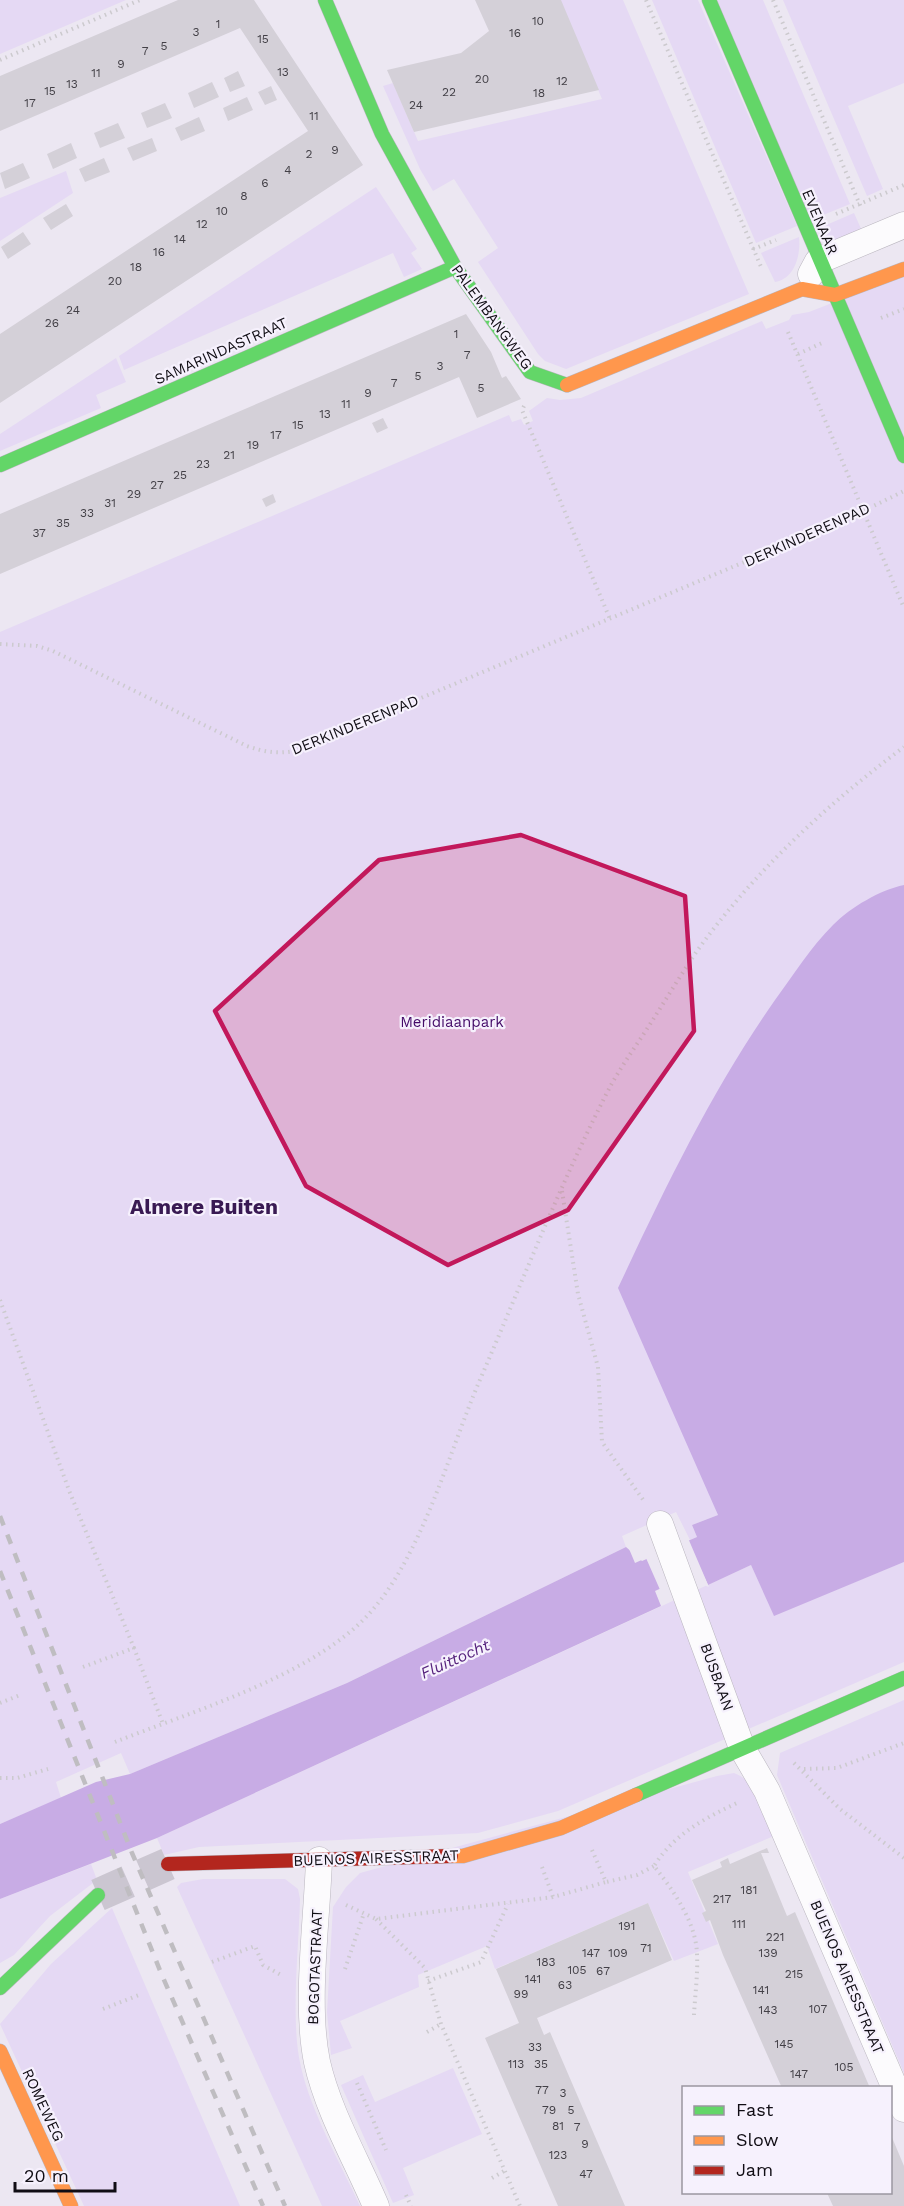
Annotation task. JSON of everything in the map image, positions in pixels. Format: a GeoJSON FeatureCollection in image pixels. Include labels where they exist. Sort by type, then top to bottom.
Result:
{"type":"FeatureCollection","features":[{"type":"Feature","properties":{"kind":"street","name":"PALEMBANGWEG"},"geometry":{"type":"LineString","coordinates":[[325,0],[382,134],[455,267],[530,372],[568,385],[802,289]]}},
{"type":"Feature","properties":{"kind":"street","name":"EVENAAR"},"geometry":{"type":"LineString","coordinates":[[709,0],[818,261],[835,295],[904,456]]}},
{"type":"Feature","properties":{"kind":"street"},"geometry":{"type":"LineString","coordinates":[[904,225],[818,261],[802,289],[835,295],[904,269]]}},
{"type":"Feature","properties":{"kind":"street","name":"SAMARINDASTRAAT"},"geometry":{"type":"LineString","coordinates":[[0,465],[455,267]]}},
{"type":"Feature","properties":{"kind":"street","name":"BUSBAAN"},"geometry":{"type":"LineString","coordinates":[[660,1524],[742,1748]]}},
{"type":"Feature","properties":{"kind":"street","name":"BUENOS AIRESSTRAAT"},"geometry":{"type":"LineString","coordinates":[[168,1864],[463,1856],[561,1828],[904,1678]]}},
{"type":"Feature","properties":{"kind":"street","name":"BUENOS AIRESSTRAAT"},"geometry":{"type":"LineString","coordinates":[[742,1748],[767,1791],[904,2109]]}},
{"type":"Feature","properties":{"kind":"street","name":"BOGOTASTRAAT"},"geometry":{"type":"LineString","coordinates":[[319,1860],[313,1987],[314,2039],[321,2078],[376,2206]]}},
{"type":"Feature","properties":{"kind":"street"},"geometry":{"type":"LineString","coordinates":[[0,1988],[98,1895]]}},
{"type":"Feature","properties":{"kind":"street","name":"ROMEWEG"},"geometry":{"type":"LineString","coordinates":[[0,2051],[71,2206]]}},
{"type":"Feature","properties":{"kind":"path"},"geometry":{"type":"LineString","coordinates":[[0,60],[140,0]]}},
{"type":"Feature","properties":{"kind":"path"},"geometry":{"type":"LineString","coordinates":[[773,0],[874,237]]}},
{"type":"Feature","properties":{"kind":"path"},"geometry":{"type":"LineString","coordinates":[[542,377],[522,410],[610,619]]}},
{"type":"Feature","properties":{"kind":"path","name":"DERKINDERENPAD"},"geometry":{"type":"LineString","coordinates":[[0,644],[37,646],[53,651],[247,746],[266,752],[295,751],[849,518],[904,491]]}},
{"type":"Feature","properties":{"kind":"path"},"geometry":{"type":"LineString","coordinates":[[115,1742],[278,1676],[321,1654],[359,1624],[386,1594],[416,1539],[471,1401],[562,1191],[612,1084],[698,951],[763,871],[858,781],[904,747]]}},
{"type":"Feature","properties":{"kind":"path"},"geometry":{"type":"LineString","coordinates":[[562,1191],[578,1294],[598,1367],[602,1442],[660,1524]]}},
{"type":"Feature","properties":{"kind":"path"},"geometry":{"type":"LineString","coordinates":[[0,1300],[70,1493],[163,1724]]}},
{"type":"Feature","properties":{"kind":"path"},"geometry":{"type":"LineString","coordinates":[[83,1667],[134,1648]]}},
{"type":"Feature","properties":{"kind":"path"},"geometry":{"type":"LineString","coordinates":[[0,1703],[20,1695]]}},
{"type":"Feature","properties":{"kind":"path"},"geometry":{"type":"LineString","coordinates":[[803,1769],[837,1768],[904,1743]]}},
{"type":"Feature","properties":{"kind":"path"},"geometry":{"type":"LineString","coordinates":[[788,1758],[803,1769],[840,1809],[904,1858]]}},
{"type":"Feature","properties":{"kind":"path"},"geometry":{"type":"LineString","coordinates":[[0,1778],[17,1778],[48,1768]]}},
{"type":"Feature","properties":{"kind":"path"},"geometry":{"type":"LineString","coordinates":[[376,1919],[554,1897],[637,1875],[654,1866],[664,1851],[693,1825],[767,1791]]}},
{"type":"Feature","properties":{"kind":"path"},"geometry":{"type":"LineString","coordinates":[[579,1820],[606,1882]]}},
{"type":"Feature","properties":{"kind":"path"},"geometry":{"type":"LineString","coordinates":[[654,1866],[671,1888],[686,1916],[698,1952],[694,2015]]}},
{"type":"Feature","properties":{"kind":"path"},"geometry":{"type":"LineString","coordinates":[[318,1892],[376,1919],[425,1968],[441,2024],[520,2206]]}},
{"type":"Feature","properties":{"kind":"path"},"geometry":{"type":"LineString","coordinates":[[428,1981],[481,1962],[508,1904]]}},
{"type":"Feature","properties":{"kind":"path"},"geometry":{"type":"LineString","coordinates":[[344,1971],[364,1913]]}},
{"type":"Feature","properties":{"kind":"path"},"geometry":{"type":"LineString","coordinates":[[212,1962],[255,1946],[263,1965],[276,1974],[313,1987]]}},
{"type":"Feature","properties":{"kind":"path"},"geometry":{"type":"LineString","coordinates":[[103,2009],[139,1995]]}},
{"type":"Feature","properties":{"kind":"path"},"geometry":{"type":"LineString","coordinates":[[427,2032],[441,2024]]}},
{"type":"Feature","properties":{"kind":"path"},"geometry":{"type":"LineString","coordinates":[[354,2074],[388,2155]]}},
{"type":"Feature","properties":{"kind":"path"},"geometry":{"type":"LineString","coordinates":[[492,2178],[504,2170]]}},
{"type":"Feature","properties":{"kind":"path"},"geometry":{"type":"LineString","coordinates":[[402,2186],[411,2206]]}},
{"type":"Feature","properties":{"kind":"highlighted area"},"geometry":{"type":"Polygon","coordinates":[[[521,835],[685,896],[694,1031],[568,1210],[448,1265],[306,1186],[215,1011],[379,860],[521,835]]]}},
{"type":"Feature","properties":{"kind":"green space"},"geometry":{"type":"Polygon","coordinates":[[[0,0],[126,0],[0,54],[0,0]]]}},
{"type":"Feature","properties":{"kind":"green space"},"geometry":{"type":"Polygon","coordinates":[[[560,0],[623,0],[749,294],[566,369],[545,361],[538,354],[478,262],[498,248],[454,179],[433,191],[420,169],[383,86],[393,83],[418,141],[602,99],[560,0]]]}},
{"type":"Feature","properties":{"kind":"green space"},"geometry":{"type":"Polygon","coordinates":[[[652,0],[698,0],[797,226],[756,243],[652,0]]]}},
{"type":"Feature","properties":{"kind":"green space"},"geometry":{"type":"Polygon","coordinates":[[[717,0],[763,0],[850,204],[811,220],[717,0]]]}},
{"type":"Feature","properties":{"kind":"green space"},"geometry":{"type":"Polygon","coordinates":[[[783,0],[904,0],[904,83],[848,106],[883,189],[867,196],[783,0]]]}},
{"type":"Feature","properties":{"kind":"green space"},"geometry":{"type":"Polygon","coordinates":[[[66,171],[73,193],[0,241],[0,198],[66,171]]]}},
{"type":"Feature","properties":{"kind":"green space"},"geometry":{"type":"Polygon","coordinates":[[[376,187],[417,249],[411,253],[422,269],[404,277],[393,253],[124,370],[119,356],[376,187]]]}},
{"type":"Feature","properties":{"kind":"green space"},"geometry":{"type":"Polygon","coordinates":[[[854,213],[862,231],[829,244],[817,229],[854,213]]]}},
{"type":"Feature","properties":{"kind":"green space"},"geometry":{"type":"Polygon","coordinates":[[[799,237],[798,258],[792,271],[782,280],[775,282],[761,253],[799,237]]]}},
{"type":"Feature","properties":{"kind":"green space","name":"Meridiaanpark"},"geometry":{"type":"Polygon","coordinates":[[[904,275],[904,1413],[711,1497],[718,1515],[692,1525],[697,1537],[690,1540],[676,1512],[622,1536],[626,1547],[347,1683],[130,1774],[121,1753],[56,1782],[61,1798],[0,1824],[0,632],[509,415],[512,422],[521,419],[524,425],[533,421],[529,411],[547,398],[560,400],[581,398],[762,321],[766,329],[789,320],[792,315],[809,312],[904,275]]]}},
{"type":"Feature","properties":{"kind":"green space"},"geometry":{"type":"Polygon","coordinates":[[[116,358],[126,382],[96,395],[101,408],[0,451],[0,434],[116,358]]]}},
{"type":"Feature","properties":{"kind":"green space"},"geometry":{"type":"Polygon","coordinates":[[[904,1562],[904,1662],[558,1811],[478,1833],[199,1847],[164,1855],[157,1838],[751,1565],[774,1615],[904,1562]]]}},
{"type":"Feature","properties":{"kind":"green space"},"geometry":{"type":"Polygon","coordinates":[[[904,1700],[904,2073],[777,1775],[780,1753],[904,1700]]]}},
{"type":"Feature","properties":{"kind":"green space"},"geometry":{"type":"Polygon","coordinates":[[[734,1773],[749,1783],[755,1791],[774,1836],[688,1872],[718,1944],[674,1961],[648,1903],[495,1969],[487,1946],[418,1975],[419,1987],[340,2021],[352,2048],[331,2055],[327,2012],[333,1907],[346,1887],[360,1873],[734,1773]]]}},
{"type":"Feature","properties":{"kind":"green space"},"geometry":{"type":"Polygon","coordinates":[[[91,1864],[97,1880],[50,1916],[14,1955],[0,1963],[0,1899],[91,1864]]]}},
{"type":"Feature","properties":{"kind":"green space"},"geometry":{"type":"Polygon","coordinates":[[[203,1879],[285,1879],[298,1889],[300,1899],[296,2029],[301,2067],[319,2120],[360,2206],[322,2206],[177,1887],[181,1883],[203,1879]]]}},
{"type":"Feature","properties":{"kind":"green space"},"geometry":{"type":"Polygon","coordinates":[[[112,1908],[240,2206],[84,2206],[0,2024],[51,1964],[112,1908]]]}},
{"type":"Feature","properties":{"kind":"green space"},"geometry":{"type":"Polygon","coordinates":[[[453,2068],[482,2134],[403,2168],[414,2195],[393,2203],[341,2085],[363,2075],[375,2102],[453,2068]]]}},
{"type":"Feature","properties":{"kind":"water","name":"Fluittocht"},"geometry":{"type":"Polygon","coordinates":[[[904,885],[904,1562],[774,1616],[751,1565],[708,1585],[701,1570],[655,1591],[661,1606],[157,1838],[0,1899],[0,1824],[96,1782],[130,1774],[347,1683],[626,1547],[642,1561],[697,1537],[692,1525],[718,1515],[618,1288],[710,1104],[775,1000],[817,942],[840,918],[876,895],[904,885]]]}},
{"type":"Feature","properties":{"kind":"pier"},"geometry":{"type":"Polygon","coordinates":[[[688,1538],[709,1587],[706,1586],[700,1574],[661,1592],[646,1558],[635,1563],[627,1544],[643,1558],[688,1538]]]}},
{"type":"Feature","properties":{"kind":"building"},"geometry":{"type":"Polygon","coordinates":[[[178,0],[254,0],[363,165],[0,403],[0,334],[308,131],[240,28],[0,131],[0,76],[178,0]]]}},
{"type":"Feature","properties":{"kind":"building"},"geometry":{"type":"Polygon","coordinates":[[[475,0],[561,0],[599,90],[414,132],[387,70],[461,53],[489,31],[475,0]]]}},
{"type":"Feature","properties":{"kind":"building"},"geometry":{"type":"Polygon","coordinates":[[[238,71],[245,86],[230,92],[224,78],[238,71]]]}},
{"type":"Feature","properties":{"kind":"building"},"geometry":{"type":"Polygon","coordinates":[[[212,82],[219,97],[194,108],[188,93],[212,82]]]}},
{"type":"Feature","properties":{"kind":"building"},"geometry":{"type":"Polygon","coordinates":[[[271,86],[277,100],[265,105],[258,92],[271,86]]]}},
{"type":"Feature","properties":{"kind":"building"},"geometry":{"type":"Polygon","coordinates":[[[247,97],[253,110],[228,121],[223,108],[247,97]]]}},
{"type":"Feature","properties":{"kind":"building"},"geometry":{"type":"Polygon","coordinates":[[[165,103],[172,118],[147,128],[141,113],[165,103]]]}},
{"type":"Feature","properties":{"kind":"building"},"geometry":{"type":"Polygon","coordinates":[[[199,117],[205,131],[181,141],[175,128],[199,117]]]}},
{"type":"Feature","properties":{"kind":"building"},"geometry":{"type":"Polygon","coordinates":[[[118,123],[125,138],[100,148],[94,133],[118,123]]]}},
{"type":"Feature","properties":{"kind":"building"},"geometry":{"type":"Polygon","coordinates":[[[152,138],[157,151],[133,161],[127,148],[152,138]]]}},
{"type":"Feature","properties":{"kind":"building"},"geometry":{"type":"Polygon","coordinates":[[[71,143],[77,158],[53,169],[47,154],[71,143]]]}},
{"type":"Feature","properties":{"kind":"building"},"geometry":{"type":"Polygon","coordinates":[[[104,158],[110,172],[85,182],[79,169],[104,158]]]}},
{"type":"Feature","properties":{"kind":"building"},"geometry":{"type":"Polygon","coordinates":[[[23,163],[30,178],[5,189],[0,173],[23,163]]]}},
{"type":"Feature","properties":{"kind":"building"},"geometry":{"type":"Polygon","coordinates":[[[66,204],[73,216],[51,230],[43,218],[66,204]]]}},
{"type":"Feature","properties":{"kind":"building"},"geometry":{"type":"Polygon","coordinates":[[[23,232],[31,244],[8,259],[1,247],[23,232]]]}},
{"type":"Feature","properties":{"kind":"building"},"geometry":{"type":"Polygon","coordinates":[[[466,314],[491,352],[502,378],[506,376],[521,399],[477,418],[459,377],[0,574],[0,514],[466,314]]]}},
{"type":"Feature","properties":{"kind":"building"},"geometry":{"type":"Polygon","coordinates":[[[383,418],[388,428],[377,433],[372,423],[383,418]]]}},
{"type":"Feature","properties":{"kind":"building"},"geometry":{"type":"Polygon","coordinates":[[[273,494],[276,502],[266,507],[262,499],[273,494]]]}},
{"type":"Feature","properties":{"kind":"building"},"geometry":{"type":"Polygon","coordinates":[[[767,1848],[769,1853],[761,1853],[787,1916],[795,1912],[869,2086],[781,2086],[723,1955],[710,1920],[706,1922],[702,1913],[706,1911],[692,1880],[722,1867],[720,1862],[728,1858],[730,1864],[767,1848]]]}},
{"type":"Feature","properties":{"kind":"building"},"geometry":{"type":"Polygon","coordinates":[[[648,1903],[672,1960],[537,2018],[544,2035],[550,2032],[625,2206],[558,2206],[485,2038],[519,2023],[496,1969],[648,1903]]]}},
{"type":"Feature","properties":{"kind":"building"},"geometry":{"type":"Polygon","coordinates":[[[892,2137],[904,2166],[904,2206],[833,2206],[827,2194],[892,2194],[892,2137]]]}},
{"type":"Feature","properties":{"kind":"tunnel"},"geometry":{"type":"LineString","coordinates":[[98,1895],[168,1864]]}},
{"type":"Feature","properties":{"kind":"railway"},"geometry":{"type":"LineString","coordinates":[[0,1516],[132,1853],[285,2206]]}},
{"type":"Feature","properties":{"kind":"railway"},"geometry":{"type":"LineString","coordinates":[[0,1571],[161,1973],[263,2206]]}},
{"type":"Feature","properties":{"kind":"traffic: fast"},"geometry":{"type":"LineString","coordinates":[[325,0],[382,134],[455,267],[530,372],[567,385]]}},
{"type":"Feature","properties":{"kind":"traffic: fast"},"geometry":{"type":"LineString","coordinates":[[709,0],[904,456]]}},
{"type":"Feature","properties":{"kind":"traffic: fast"},"geometry":{"type":"LineString","coordinates":[[0,465],[455,267]]}},
{"type":"Feature","properties":{"kind":"traffic: fast"},"geometry":{"type":"LineString","coordinates":[[636,1795],[904,1678]]}},
{"type":"Feature","properties":{"kind":"traffic: fast"},"geometry":{"type":"LineString","coordinates":[[0,1988],[98,1895]]}},
{"type":"Feature","properties":{"kind":"traffic: slow"},"geometry":{"type":"LineString","coordinates":[[567,385],[802,289],[835,295],[904,269]]}},
{"type":"Feature","properties":{"kind":"traffic: slow"},"geometry":{"type":"LineString","coordinates":[[451,1856],[463,1856],[561,1828],[636,1795]]}},
{"type":"Feature","properties":{"kind":"traffic: slow"},"geometry":{"type":"LineString","coordinates":[[0,2051],[71,2206]]}},
{"type":"Feature","properties":{"kind":"traffic: jam"},"geometry":{"type":"LineString","coordinates":[[168,1864],[451,1856]]}},
{"type":"Feature","properties":{"kind":"district","name":"Almere Buiten"},"geometry":{"type":"Point","coordinates":[204,1206]}}]}
